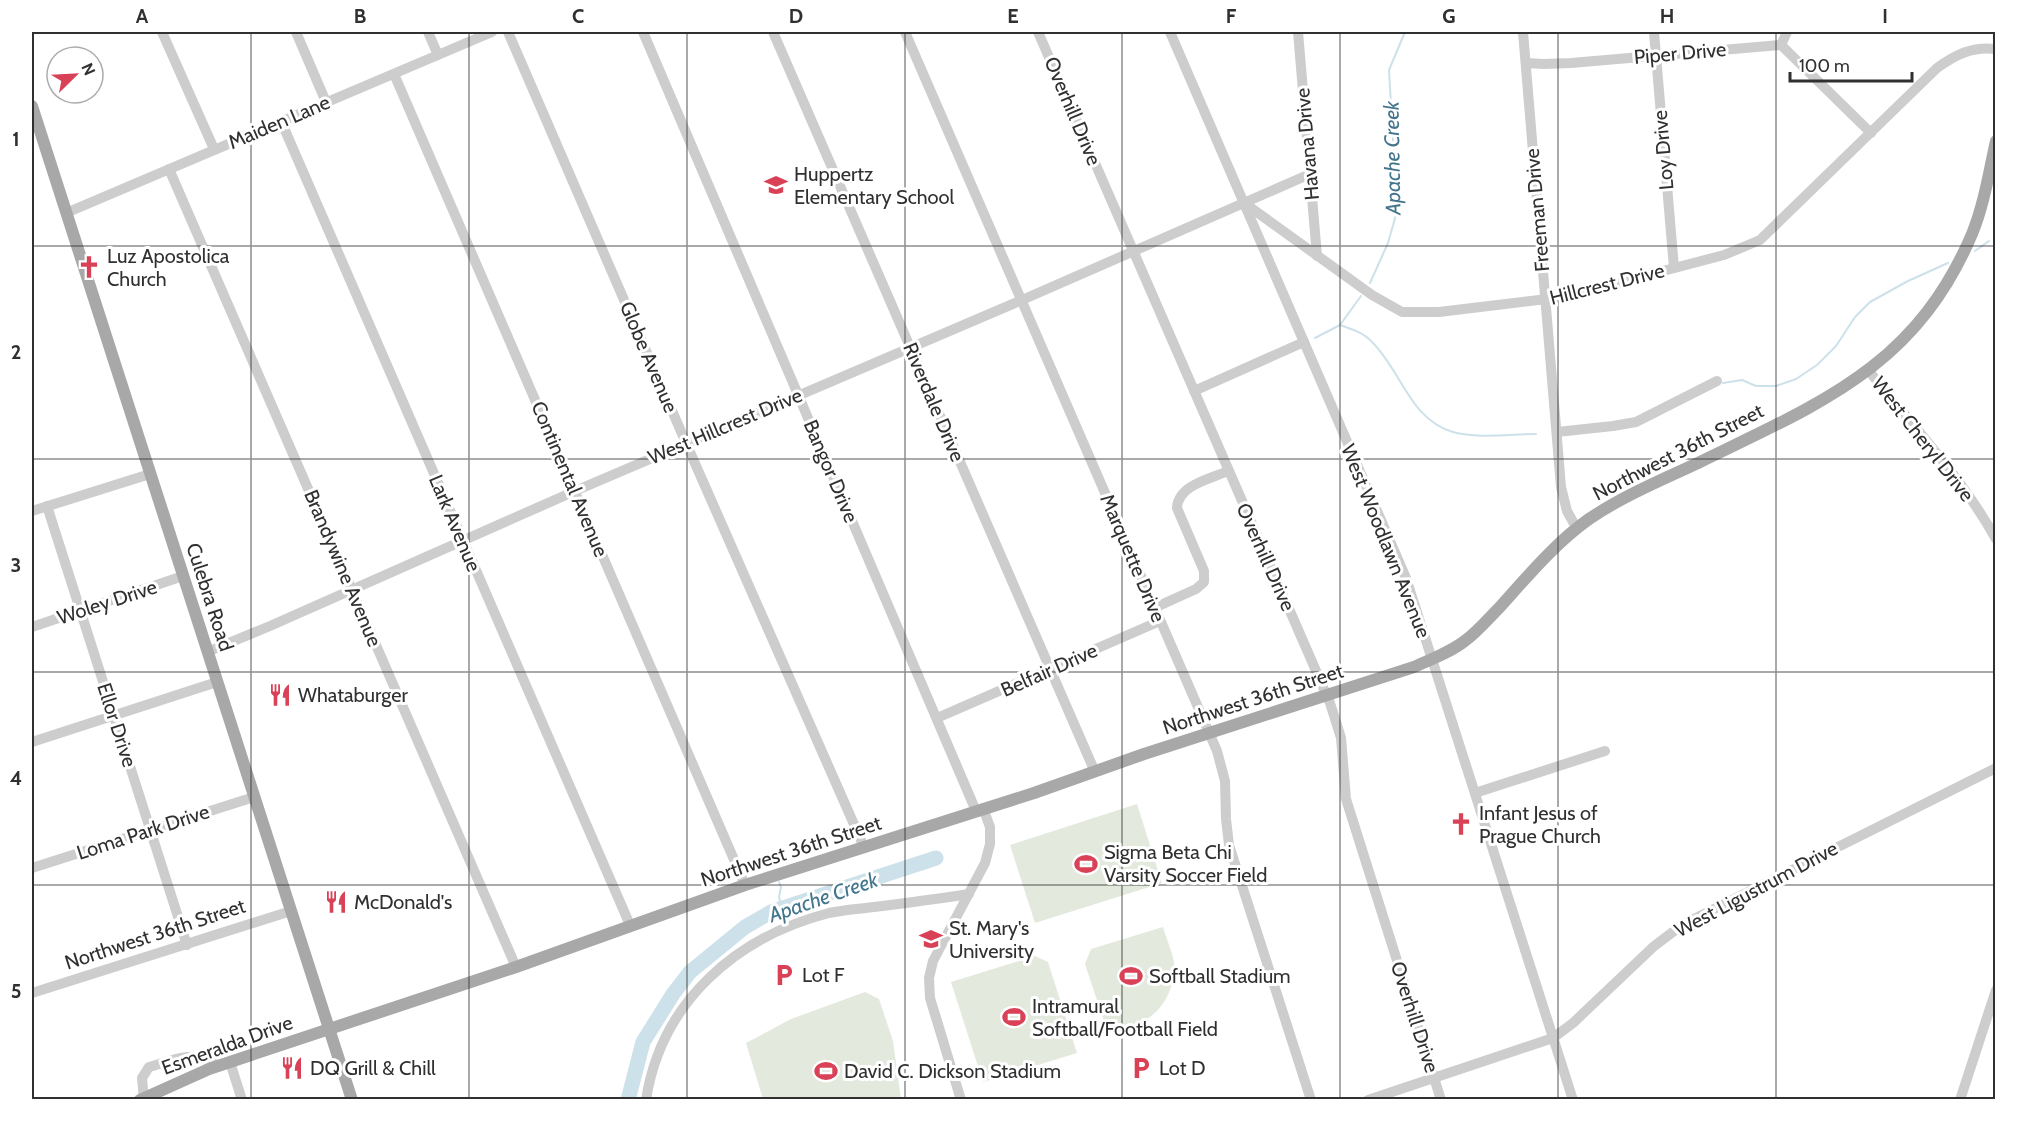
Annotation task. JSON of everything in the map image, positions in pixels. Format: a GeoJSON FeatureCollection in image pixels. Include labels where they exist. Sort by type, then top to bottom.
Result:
{"type":"FeatureCollection","features":[{"type":"Feature","properties":{"kind":"main road","name":"Culebra Road"},"geometry":{"type":"LineString","coordinates":[[32,106],[352,1100]]}},
{"type":"Feature","properties":{"kind":"main road","name":"Northwest 36th Street"},"geometry":{"type":"LineString","coordinates":[[329,1029],[516,967],[745,885],[1414,667],[1456,647],[1475,633],[1577,529],[1623,499],[1826,400],[1869,371],[1901,342],[1919,322],[1950,278],[1972,232],[1986,186],[1995,141]]}},
{"type":"Feature","properties":{"kind":"main road","name":"Esmeralda Drive"},"geometry":{"type":"LineString","coordinates":[[142,1099],[224,1064],[329,1029]]}},
{"type":"Feature","properties":{"kind":"street"},"geometry":{"type":"LineString","coordinates":[[162,32],[214,149]]}},
{"type":"Feature","properties":{"kind":"street"},"geometry":{"type":"LineString","coordinates":[[296,32],[326,102]]}},
{"type":"Feature","properties":{"kind":"street"},"geometry":{"type":"LineString","coordinates":[[428,32],[438,55]]}},
{"type":"Feature","properties":{"kind":"street","name":"Maiden Lane"},"geometry":{"type":"LineString","coordinates":[[66,213],[492,32]]}},
{"type":"Feature","properties":{"kind":"street","name":"Globe Avenue"},"geometry":{"type":"LineString","coordinates":[[508,32],[864,847]]}},
{"type":"Feature","properties":{"kind":"street","name":"Bangor Drive"},"geometry":{"type":"LineString","coordinates":[[643,32],[937,718],[990,827],[990,844],[985,863],[933,961],[929,978],[930,998],[961,1100]]}},
{"type":"Feature","properties":{"kind":"street","name":"Riverdale Drive"},"geometry":{"type":"LineString","coordinates":[[772,32],[1095,772]]}},
{"type":"Feature","properties":{"kind":"street","name":"Marquette Drive"},"geometry":{"type":"LineString","coordinates":[[905,32],[1210,733],[1225,781],[1229,845],[1308,1098]]}},
{"type":"Feature","properties":{"kind":"street","name":"Overhill Drive"},"geometry":{"type":"LineString","coordinates":[[1038,32],[1326,695],[1341,738],[1346,799],[1442,1100]]}},
{"type":"Feature","properties":{"kind":"street","name":"West Woodlawn Avenue"},"geometry":{"type":"LineString","coordinates":[[1170,32],[1406,578],[1573,1100]]}},
{"type":"Feature","properties":{"kind":"street"},"geometry":{"type":"LineString","coordinates":[[1176,32],[1178,50]]}},
{"type":"Feature","properties":{"kind":"street","name":"Havana Drive"},"geometry":{"type":"LineString","coordinates":[[1298,32],[1317,256]]}},
{"type":"Feature","properties":{"kind":"street","name":"Freeman Drive"},"geometry":{"type":"LineString","coordinates":[[1523,32],[1561,487],[1567,512],[1577,529]]}},
{"type":"Feature","properties":{"kind":"street","name":"Loy Drive"},"geometry":{"type":"LineString","coordinates":[[1654,32],[1674,268]]}},
{"type":"Feature","properties":{"kind":"street"},"geometry":{"type":"LineString","coordinates":[[1787,32],[1781,45],[1871,133]]}},
{"type":"Feature","properties":{"kind":"street","name":"Piper Drive"},"geometry":{"type":"LineString","coordinates":[[1526,63],[1544,64],[1781,45]]}},
{"type":"Feature","properties":{"kind":"street","name":"Hillcrest Drive"},"geometry":{"type":"LineString","coordinates":[[1245,204],[1372,296],[1402,312],[1439,312],[1564,297],[1724,255],[1760,240],[1937,68],[1952,57],[1977,49],[1995,49]]}},
{"type":"Feature","properties":{"kind":"street","name":"Continental Avenue"},"geometry":{"type":"LineString","coordinates":[[394,74],[745,885]]}},
{"type":"Feature","properties":{"kind":"street","name":"Lark Avenue"},"geometry":{"type":"LineString","coordinates":[[281,120],[630,925]]}},
{"type":"Feature","properties":{"kind":"street","name":"Brandywine Avenue"},"geometry":{"type":"LineString","coordinates":[[169,169],[516,967]]}},
{"type":"Feature","properties":{"kind":"street"},"geometry":{"type":"LineString","coordinates":[[1245,204],[1310,174]]}},
{"type":"Feature","properties":{"kind":"street","name":"West Hillcrest Drive"},"geometry":{"type":"LineString","coordinates":[[207,652],[798,394],[1245,204]]}},
{"type":"Feature","properties":{"kind":"street"},"geometry":{"type":"LineString","coordinates":[[1194,391],[1304,342]]}},
{"type":"Feature","properties":{"kind":"street","name":"West Cheryl Drive"},"geometry":{"type":"LineString","coordinates":[[1869,371],[1957,481],[1985,520],[1995,539]]}},
{"type":"Feature","properties":{"kind":"street"},"geometry":{"type":"LineString","coordinates":[[1557,432],[1636,422],[1717,381]]}},
{"type":"Feature","properties":{"kind":"street"},"geometry":{"type":"LineString","coordinates":[[1154,608],[1196,589],[1203,582],[1204,571],[1177,508],[1177,503],[1185,490],[1228,471]]}},
{"type":"Feature","properties":{"kind":"street"},"geometry":{"type":"LineString","coordinates":[[32,511],[150,474]]}},
{"type":"Feature","properties":{"kind":"street","name":"Ellor Drive"},"geometry":{"type":"LineString","coordinates":[[47,506],[187,945]]}},
{"type":"Feature","properties":{"kind":"street","name":"Woley Drive"},"geometry":{"type":"LineString","coordinates":[[32,627],[183,576]]}},
{"type":"Feature","properties":{"kind":"street","name":"Belfair Drive"},"geometry":{"type":"LineString","coordinates":[[937,718],[1160,621]]}},
{"type":"Feature","properties":{"kind":"street"},"geometry":{"type":"LineString","coordinates":[[32,742],[217,682]]}},
{"type":"Feature","properties":{"kind":"street"},"geometry":{"type":"LineString","coordinates":[[1475,792],[1605,751]]}},
{"type":"Feature","properties":{"kind":"street","name":"West Ligustrum Drive"},"geometry":{"type":"LineString","coordinates":[[1368,1100],[1553,1038],[1573,1023],[1653,947],[1682,925],[1995,768]]}},
{"type":"Feature","properties":{"kind":"street","name":"Loma Park Drive"},"geometry":{"type":"LineString","coordinates":[[32,868],[254,797]]}},
{"type":"Feature","properties":{"kind":"street"},"geometry":{"type":"LineString","coordinates":[[646,1100],[649,1080],[675,1020],[718,968],[752,944],[783,927],[831,913],[969,894]]}},
{"type":"Feature","properties":{"kind":"street","name":"Northwest 36th Street"},"geometry":{"type":"LineString","coordinates":[[32,993],[291,910]]}},
{"type":"Feature","properties":{"kind":"street"},"geometry":{"type":"LineString","coordinates":[[1960,1100],[1995,990]]}},
{"type":"Feature","properties":{"kind":"street"},"geometry":{"type":"LineString","coordinates":[[142,1099],[142,1078],[149,1067],[194,1055],[224,1064],[242,1100]]}},
{"type":"Feature","properties":{"kind":"shaded area","name":"Sigma Beta Chi Varsity Soccer Field"},"geometry":{"type":"Polygon","coordinates":[[[1137,804],[1162,883],[1035,923],[1010,845],[1137,804]]]}},
{"type":"Feature","properties":{"kind":"shaded area","name":"Softball Stadium"},"geometry":{"type":"Polygon","coordinates":[[[1163,927],[1174,962],[1173,979],[1167,996],[1150,1017],[1108,1033],[1085,964],[1091,949],[1163,927]]]}},
{"type":"Feature","properties":{"kind":"shaded area","name":"Intramural Softball/Football Field"},"geometry":{"type":"Polygon","coordinates":[[[1035,956],[1048,962],[1077,1053],[983,1082],[951,982],[1035,956]]]}},
{"type":"Feature","properties":{"kind":"shaded area","name":"David C. Dickson Stadium"},"geometry":{"type":"Polygon","coordinates":[[[865,992],[879,999],[893,1041],[901,1099],[763,1099],[746,1043],[791,1019],[865,992]]]}},
{"type":"Feature","properties":{"kind":"waterway","name":"Apache Creek"},"geometry":{"type":"LineString","coordinates":[[1370,283],[1388,243],[1397,211],[1389,70],[1405,32]]}},
{"type":"Feature","properties":{"kind":"waterway"},"geometry":{"type":"LineString","coordinates":[[1975,251],[1989,241]]}},
{"type":"Feature","properties":{"kind":"waterway"},"geometry":{"type":"LineString","coordinates":[[1723,383],[1742,380],[1756,386],[1776,386],[1796,379],[1817,365],[1836,346],[1855,317],[1870,302],[1948,263]]}},
{"type":"Feature","properties":{"kind":"waterway","name":"Apache Creek"},"geometry":{"type":"LineString","coordinates":[[1315,338],[1340,325],[1361,296]]}},
{"type":"Feature","properties":{"kind":"waterway"},"geometry":{"type":"LineString","coordinates":[[1340,325],[1362,334],[1372,342],[1391,366],[1416,406],[1438,426],[1453,432],[1473,435],[1536,434]]}},
{"type":"Feature","properties":{"kind":"waterway","name":"Apache Creek"},"geometry":{"type":"LineString","coordinates":[[628,1100],[643,1042],[673,994],[690,972],[745,927],[771,912],[936,858]]}},
{"type":"Feature","properties":{"kind":"waterway"},"geometry":{"type":"LineString","coordinates":[[779,882],[782,909]]}},
{"type":"Feature","properties":{"kind":"place","name":"Huppertz Elementary School"},"geometry":{"type":"Point","coordinates":[776,185]}},
{"type":"Feature","properties":{"kind":"place","name":"Luz Apostolica Church"},"geometry":{"type":"Point","coordinates":[89,267]}},
{"type":"Feature","properties":{"kind":"place","name":"Whataburger"},"geometry":{"type":"Point","coordinates":[280,695]}},
{"type":"Feature","properties":{"kind":"place","name":"Infant Jesus of Prague Church"},"geometry":{"type":"Point","coordinates":[1461,824]}},
{"type":"Feature","properties":{"kind":"place","name":"Sigma Beta Chi Varsity Soccer Field"},"geometry":{"type":"Point","coordinates":[1086,864]}},
{"type":"Feature","properties":{"kind":"place","name":"McDonald's"},"geometry":{"type":"Point","coordinates":[336,902]}},
{"type":"Feature","properties":{"kind":"place","name":"St. Mary's University"},"geometry":{"type":"Point","coordinates":[931,939]}},
{"type":"Feature","properties":{"kind":"place","name":"Lot F"},"geometry":{"type":"Point","coordinates":[784,975]}},
{"type":"Feature","properties":{"kind":"place","name":"Softball Stadium"},"geometry":{"type":"Point","coordinates":[1131,976]}},
{"type":"Feature","properties":{"kind":"place","name":"Intramural Softball/Football Field"},"geometry":{"type":"Point","coordinates":[1014,1017]}},
{"type":"Feature","properties":{"kind":"place","name":"DQ Grill & Chill"},"geometry":{"type":"Point","coordinates":[292,1068]}},
{"type":"Feature","properties":{"kind":"place","name":"Lot D"},"geometry":{"type":"Point","coordinates":[1141,1068]}},
{"type":"Feature","properties":{"kind":"place","name":"David C. Dickson Stadium"},"geometry":{"type":"Point","coordinates":[826,1071]}}]}
